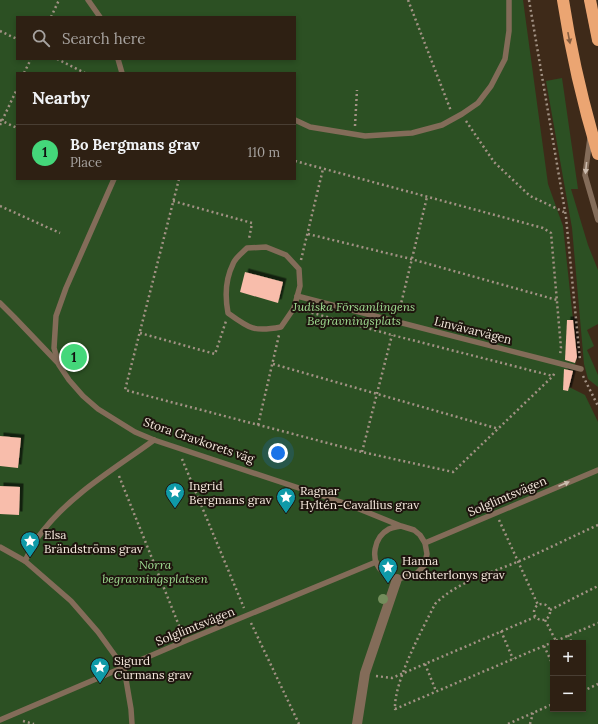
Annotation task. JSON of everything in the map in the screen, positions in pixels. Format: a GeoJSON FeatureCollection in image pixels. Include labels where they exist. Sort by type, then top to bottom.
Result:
{"type":"FeatureCollection","features":[{"type":"Feature","properties":{"kind":"highway"},"geometry":{"type":"LineString","coordinates":[[563,0],[569,41],[598,154]]}},
{"type":"Feature","properties":{"kind":"highway"},"geometry":{"type":"LineString","coordinates":[[590,0],[598,40]]}},
{"type":"Feature","properties":{"kind":"street"},"geometry":{"type":"LineString","coordinates":[[357,724],[365,673],[397,579]]}},
{"type":"Feature","properties":{"kind":"lane"},"geometry":{"type":"LineString","coordinates":[[88,0],[99,16]]}},
{"type":"Feature","properties":{"kind":"lane"},"geometry":{"type":"LineString","coordinates":[[296,120],[310,127],[364,136],[412,133],[442,125],[454,119],[478,103],[492,86],[505,59],[509,31],[509,0]]}},
{"type":"Feature","properties":{"kind":"lane"},"geometry":{"type":"LineString","coordinates":[[118,60],[122,72]]}},
{"type":"Feature","properties":{"kind":"lane"},"geometry":{"type":"LineString","coordinates":[[591,130],[585,175],[598,220]]}},
{"type":"Feature","properties":{"kind":"lane","name":"Stora Gravkorets väg"},"geometry":{"type":"LineString","coordinates":[[114,180],[66,288],[56,316],[54,348],[59,365],[69,380],[83,396],[98,409],[135,432],[177,448],[347,504],[414,530],[420,535],[425,543]]}},
{"type":"Feature","properties":{"kind":"lane"},"geometry":{"type":"LineString","coordinates":[[266,247],[286,255],[299,269],[300,286],[294,308],[281,327],[266,330],[248,328],[228,313],[225,300],[227,281],[233,263],[247,248],[266,247]]}},
{"type":"Feature","properties":{"kind":"lane","name":"Linvävarvägen"},"geometry":{"type":"LineString","coordinates":[[297,296],[581,369]]}},
{"type":"Feature","properties":{"kind":"lane"},"geometry":{"type":"LineString","coordinates":[[0,303],[59,365]]}},
{"type":"Feature","properties":{"kind":"lane"},"geometry":{"type":"LineString","coordinates":[[25,561],[42,532],[63,509],[154,440]]}},
{"type":"Feature","properties":{"kind":"lane","name":"Solglimtsvägen"},"geometry":{"type":"LineString","coordinates":[[425,543],[598,470]]}},
{"type":"Feature","properties":{"kind":"lane"},"geometry":{"type":"LineString","coordinates":[[401,526],[390,528],[381,535],[375,547],[374,555],[376,562],[383,572],[397,579],[416,574],[424,566],[427,554],[425,543]]}},
{"type":"Feature","properties":{"kind":"lane"},"geometry":{"type":"LineString","coordinates":[[0,547],[25,561],[71,601],[98,632],[124,668],[132,724]]}},
{"type":"Feature","properties":{"kind":"lane","name":"Solglimtsvägen"},"geometry":{"type":"LineString","coordinates":[[0,720],[376,562]]}},
{"type":"Feature","properties":{"kind":"path"},"geometry":{"type":"LineString","coordinates":[[51,16],[59,0]]}},
{"type":"Feature","properties":{"kind":"path"},"geometry":{"type":"LineString","coordinates":[[408,0],[454,119]]}},
{"type":"Feature","properties":{"kind":"path"},"geometry":{"type":"LineString","coordinates":[[528,0],[565,212],[581,369],[598,406]]}},
{"type":"Feature","properties":{"kind":"path"},"geometry":{"type":"LineString","coordinates":[[0,31],[16,39]]}},
{"type":"Feature","properties":{"kind":"path"},"geometry":{"type":"LineString","coordinates":[[24,72],[30,60]]}},
{"type":"Feature","properties":{"kind":"path"},"geometry":{"type":"LineString","coordinates":[[59,60],[83,72]]}},
{"type":"Feature","properties":{"kind":"path"},"geometry":{"type":"LineString","coordinates":[[355,134],[357,90]]}},
{"type":"Feature","properties":{"kind":"path"},"geometry":{"type":"LineString","coordinates":[[0,125],[1,120],[16,91]]}},
{"type":"Feature","properties":{"kind":"path"},"geometry":{"type":"LineString","coordinates":[[462,114],[494,162],[530,196],[565,212]]}},
{"type":"Feature","properties":{"kind":"path"},"geometry":{"type":"LineString","coordinates":[[1,120],[16,128]]}},
{"type":"Feature","properties":{"kind":"path"},"geometry":{"type":"LineString","coordinates":[[179,180],[125,390],[362,452],[453,472],[553,376],[559,363],[561,348],[551,232],[543,228],[296,161]]}},
{"type":"Feature","properties":{"kind":"path"},"geometry":{"type":"LineString","coordinates":[[299,269],[323,169]]}},
{"type":"Feature","properties":{"kind":"path"},"geometry":{"type":"LineString","coordinates":[[399,312],[427,197]]}},
{"type":"Feature","properties":{"kind":"path"},"geometry":{"type":"LineString","coordinates":[[173,201],[252,223],[247,248]]}},
{"type":"Feature","properties":{"kind":"path"},"geometry":{"type":"LineString","coordinates":[[0,206],[60,233]]}},
{"type":"Feature","properties":{"kind":"path"},"geometry":{"type":"LineString","coordinates":[[308,234],[411,259],[557,300]]}},
{"type":"Feature","properties":{"kind":"path"},"geometry":{"type":"LineString","coordinates":[[294,308],[392,335],[553,376]]}},
{"type":"Feature","properties":{"kind":"path"},"geometry":{"type":"LineString","coordinates":[[140,333],[215,354],[228,313]]}},
{"type":"Feature","properties":{"kind":"path"},"geometry":{"type":"LineString","coordinates":[[258,425],[281,327]]}},
{"type":"Feature","properties":{"kind":"path"},"geometry":{"type":"LineString","coordinates":[[362,452],[392,335]]}},
{"type":"Feature","properties":{"kind":"path"},"geometry":{"type":"LineString","coordinates":[[273,364],[499,429]]}},
{"type":"Feature","properties":{"kind":"path"},"geometry":{"type":"LineString","coordinates":[[177,448],[248,616],[298,724]]}},
{"type":"Feature","properties":{"kind":"path"},"geometry":{"type":"LineString","coordinates":[[116,468],[185,641]]}},
{"type":"Feature","properties":{"kind":"path"},"geometry":{"type":"LineString","coordinates":[[495,513],[538,605]]}},
{"type":"Feature","properties":{"kind":"path"},"geometry":{"type":"LineString","coordinates":[[550,644],[395,709],[395,698],[404,673],[435,604],[441,598],[459,586],[598,525]]}},
{"type":"Feature","properties":{"kind":"path"},"geometry":{"type":"LineString","coordinates":[[550,610],[598,586]]}},
{"type":"Feature","properties":{"kind":"path"},"geometry":{"type":"LineString","coordinates":[[546,604],[550,610],[550,616],[545,620],[540,620],[535,616],[534,611],[538,605],[546,604]]}},
{"type":"Feature","properties":{"kind":"path"},"geometry":{"type":"LineString","coordinates":[[365,673],[380,677],[392,678],[535,616]]}},
{"type":"Feature","properties":{"kind":"path"},"geometry":{"type":"LineString","coordinates":[[545,620],[555,640]]}},
{"type":"Feature","properties":{"kind":"path"},"geometry":{"type":"LineString","coordinates":[[558,640],[598,623]]}},
{"type":"Feature","properties":{"kind":"path"},"geometry":{"type":"LineString","coordinates":[[501,631],[513,659]]}},
{"type":"Feature","properties":{"kind":"path"},"geometry":{"type":"LineString","coordinates":[[568,636],[570,640]]}},
{"type":"Feature","properties":{"kind":"path"},"geometry":{"type":"LineString","coordinates":[[544,646],[550,659]]}},
{"type":"Feature","properties":{"kind":"path"},"geometry":{"type":"LineString","coordinates":[[424,664],[436,691]]}},
{"type":"Feature","properties":{"kind":"path"},"geometry":{"type":"LineString","coordinates":[[586,690],[598,684]]}},
{"type":"Feature","properties":{"kind":"path"},"geometry":{"type":"LineString","coordinates":[[508,724],[550,705]]}},
{"type":"Feature","properties":{"kind":"path"},"geometry":{"type":"LineString","coordinates":[[530,724],[533,713]]}},
{"type":"Feature","properties":{"kind":"green space"},"geometry":{"type":"Polygon","coordinates":[[[0,0],[523,0],[548,184],[563,226],[577,357],[569,387],[585,395],[598,422],[598,724],[0,724],[0,0]]]}},
{"type":"Feature","properties":{"kind":"green space"},"geometry":{"type":"Polygon","coordinates":[[[562,78],[578,189],[571,189],[588,245],[598,270],[598,324],[587,330],[594,346],[587,350],[598,375],[598,387],[588,379],[584,364],[572,228],[546,81],[562,78]]]}},
{"type":"Feature","properties":{"kind":"building"},"geometry":{"type":"Polygon","coordinates":[[[245,272],[283,282],[278,303],[240,292],[245,272]]]}},
{"type":"Feature","properties":{"kind":"building"},"geometry":{"type":"Polygon","coordinates":[[[567,320],[573,320],[577,357],[575,363],[565,360],[567,320]]]}},
{"type":"Feature","properties":{"kind":"building"},"geometry":{"type":"Polygon","coordinates":[[[564,369],[573,371],[568,391],[563,390],[564,369]]]}},
{"type":"Feature","properties":{"kind":"building"},"geometry":{"type":"Polygon","coordinates":[[[0,436],[21,438],[18,468],[0,466],[0,436]]]}},
{"type":"Feature","properties":{"kind":"building"},"geometry":{"type":"Polygon","coordinates":[[[0,486],[20,487],[19,515],[0,514],[0,486]]]}},
{"type":"Feature","properties":{"kind":"place","name":"Bo Bergmans grav"},"geometry":{"type":"Point","coordinates":[74,357]}},
{"type":"Feature","properties":{"kind":"place","name":"Ingrid Bergmans grav"},"geometry":{"type":"Point","coordinates":[175,509]}},
{"type":"Feature","properties":{"kind":"place","name":"Ragnar Hyltén-Cavallius grav"},"geometry":{"type":"Point","coordinates":[286,514]}},
{"type":"Feature","properties":{"kind":"place","name":"Elsa Brändströms grav"},"geometry":{"type":"Point","coordinates":[30,558]}},
{"type":"Feature","properties":{"kind":"place","name":"Hanna Ouchterlonys grav"},"geometry":{"type":"Point","coordinates":[388,584]}},
{"type":"Feature","properties":{"kind":"place","name":"Sigurd Curmans grav"},"geometry":{"type":"Point","coordinates":[100,684]}},
{"type":"Feature","properties":{"kind":"park label","name":"Judiska Församlingens Begravningsplats"},"geometry":{"type":"Point","coordinates":[354,313]}},
{"type":"Feature","properties":{"kind":"park label","name":"Norra begravningsplatsen"},"geometry":{"type":"Point","coordinates":[155,571]}}]}
